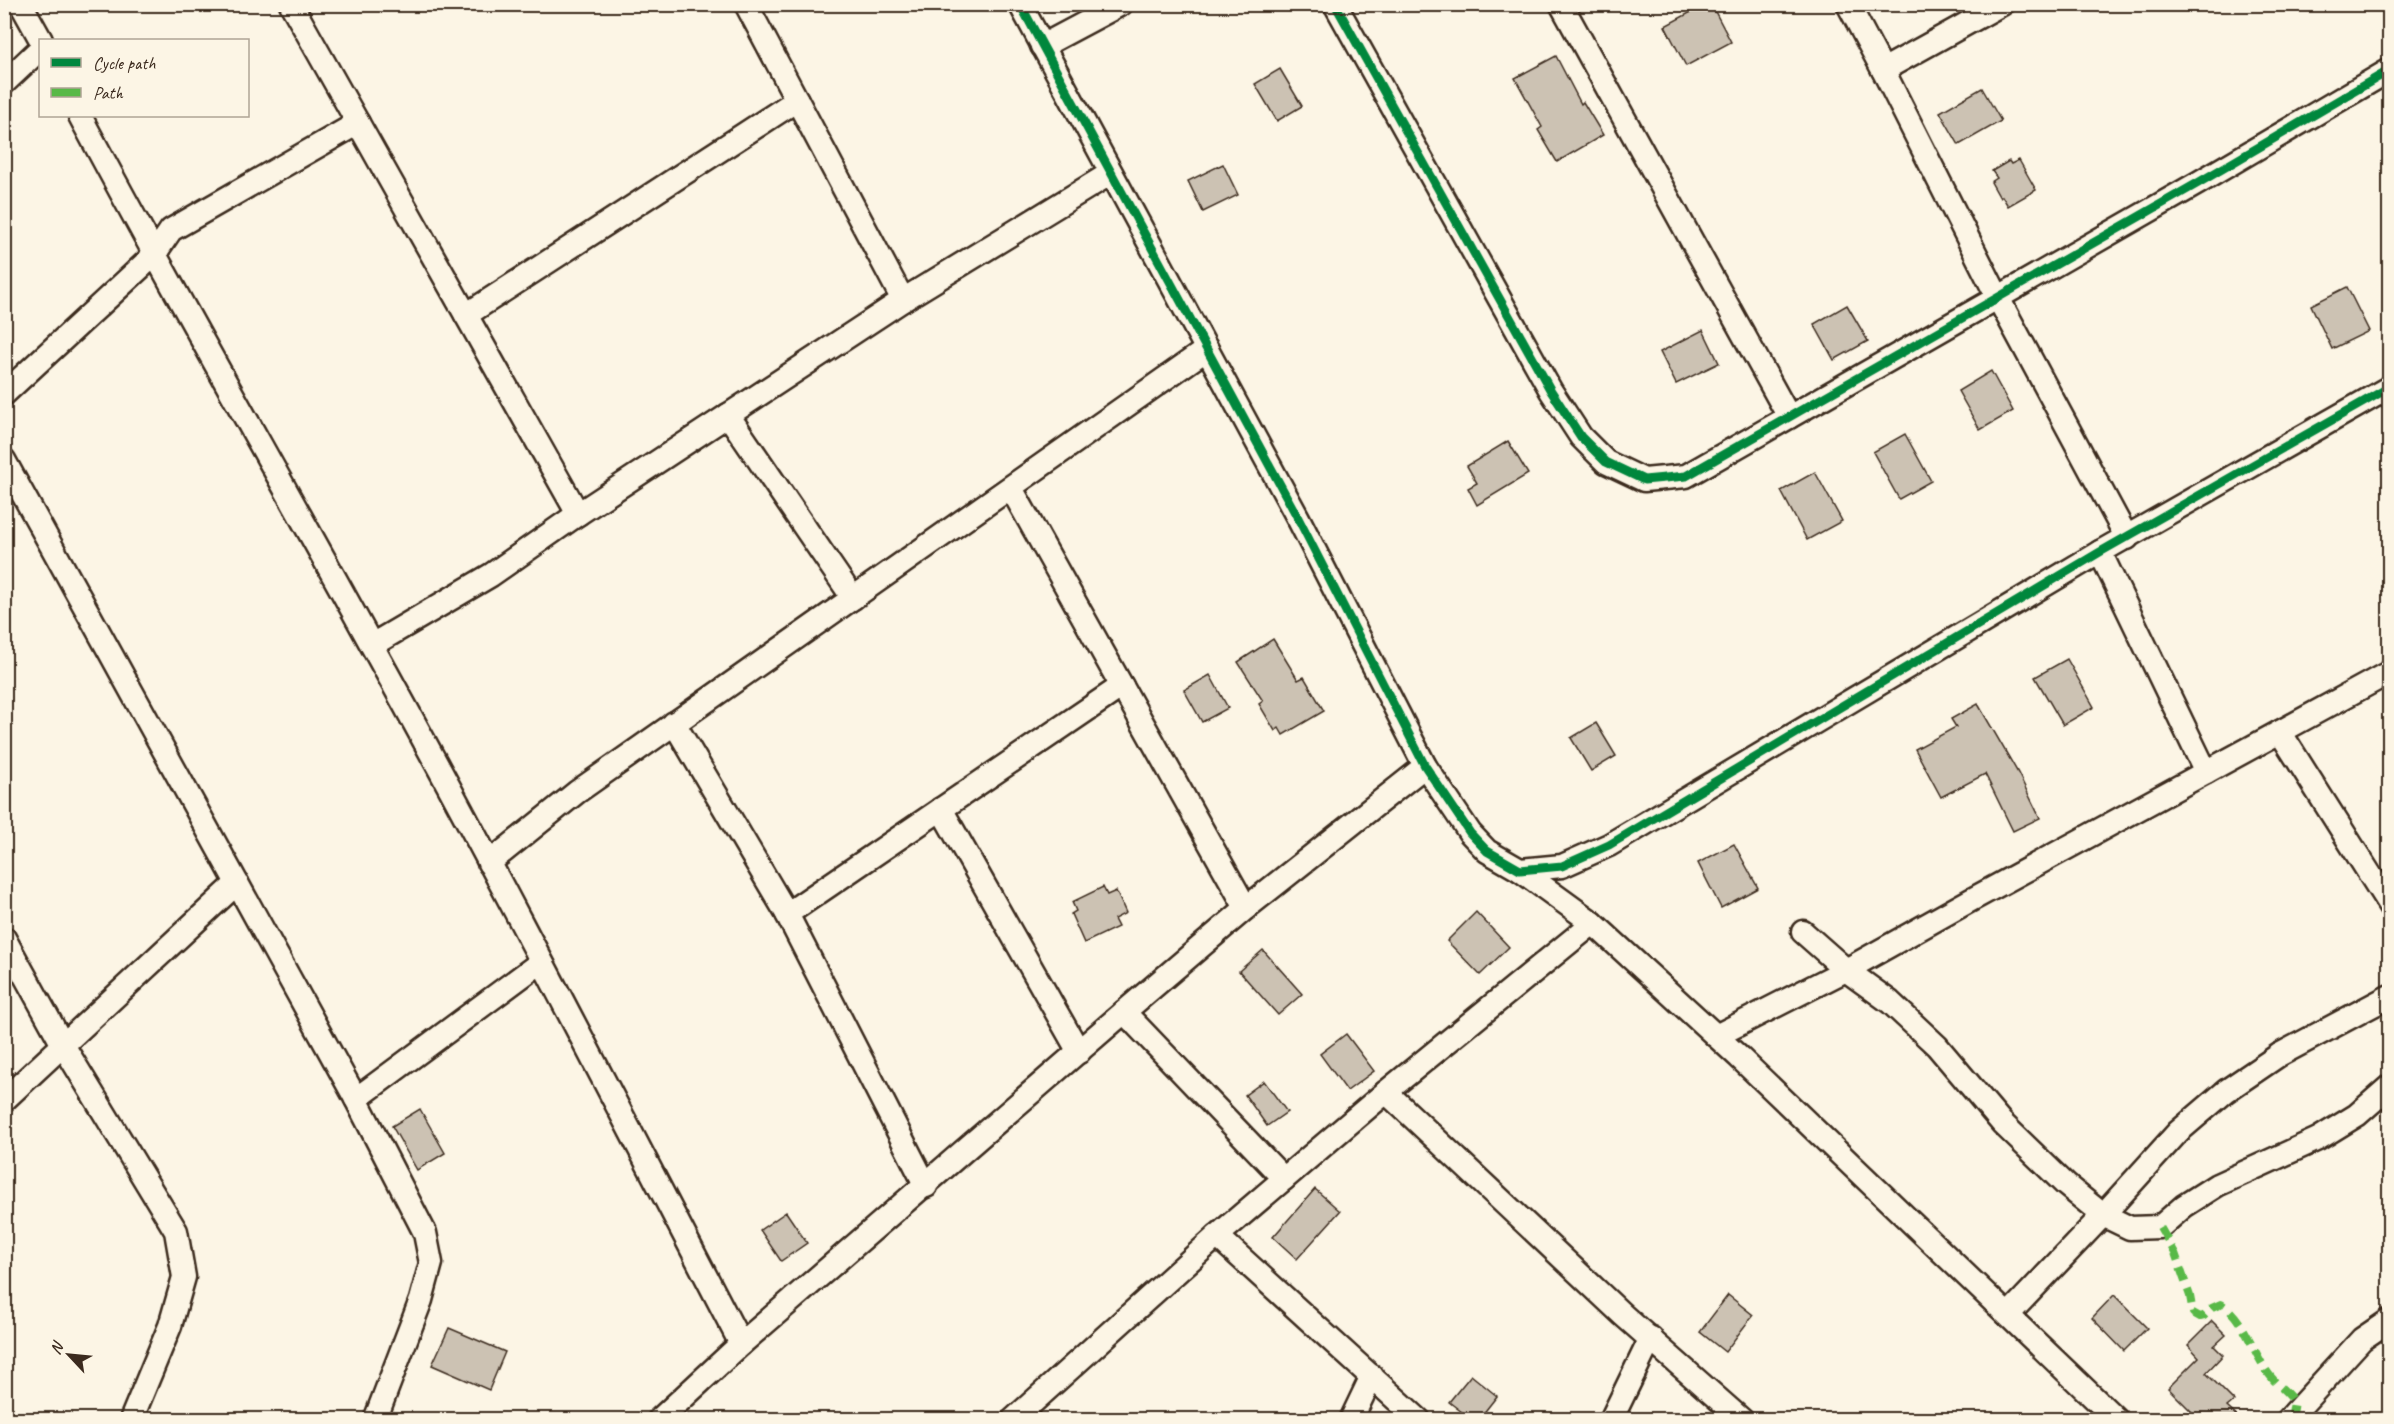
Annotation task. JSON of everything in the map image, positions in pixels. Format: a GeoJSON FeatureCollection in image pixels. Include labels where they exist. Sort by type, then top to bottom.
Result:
{"type":"FeatureCollection","features":[{"type":"Feature","properties":{"kind":"street"},"geometry":{"type":"LineString","coordinates":[[21,4],[40,39]]}},
{"type":"Feature","properties":{"kind":"street"},"geometry":{"type":"LineString","coordinates":[[291,4],[578,514]]}},
{"type":"Feature","properties":{"kind":"street"},"geometry":{"type":"LineString","coordinates":[[746,4],[903,300]]}},
{"type":"Feature","properties":{"kind":"street"},"geometry":{"type":"LineString","coordinates":[[1020,4],[1298,518],[1425,766],[1476,839],[1487,851],[1520,870],[1593,923],[1716,1036],[2008,1316],[2105,1416]]}},
{"type":"Feature","properties":{"kind":"street"},"geometry":{"type":"LineString","coordinates":[[1042,46],[1121,4]]}},
{"type":"Feature","properties":{"kind":"street"},"geometry":{"type":"LineString","coordinates":[[1335,4],[1551,391],[1581,437],[1606,462],[1644,480],[1686,476],[1998,298],[2390,69]]}},
{"type":"Feature","properties":{"kind":"street"},"geometry":{"type":"LineString","coordinates":[[1561,4],[1789,417]]}},
{"type":"Feature","properties":{"kind":"street"},"geometry":{"type":"LineString","coordinates":[[1848,4],[1998,298],[2127,538]]}},
{"type":"Feature","properties":{"kind":"street"},"geometry":{"type":"LineString","coordinates":[[1883,70],[2002,4]]}},
{"type":"Feature","properties":{"kind":"street"},"geometry":{"type":"LineString","coordinates":[[4,83],[39,50]]}},
{"type":"Feature","properties":{"kind":"street"},"geometry":{"type":"LineString","coordinates":[[466,315],[797,100]]}},
{"type":"Feature","properties":{"kind":"street"},"geometry":{"type":"LineString","coordinates":[[81,117],[154,255],[372,645],[741,1344]]}},
{"type":"Feature","properties":{"kind":"street"},"geometry":{"type":"LineString","coordinates":[[4,393],[154,255],[171,230],[358,123]]}},
{"type":"Feature","properties":{"kind":"street"},"geometry":{"type":"LineString","coordinates":[[372,645],[491,576],[578,514],[903,300],[1111,173]]}},
{"type":"Feature","properties":{"kind":"street"},"geometry":{"type":"LineString","coordinates":[[489,863],[577,792],[1207,349]]}},
{"type":"Feature","properties":{"kind":"street"},"geometry":{"type":"LineString","coordinates":[[1520,870],[1562,866],[1609,845],[2100,552],[2390,387]]}},
{"type":"Feature","properties":{"kind":"street"},"geometry":{"type":"LineString","coordinates":[[728,415],[853,598]]}},
{"type":"Feature","properties":{"kind":"street"},"geometry":{"type":"LineString","coordinates":[[4,460],[356,1099],[425,1233],[431,1263],[421,1300],[375,1419]]}},
{"type":"Feature","properties":{"kind":"street"},"geometry":{"type":"LineString","coordinates":[[1011,488],[1246,908]]}},
{"type":"Feature","properties":{"kind":"street"},"geometry":{"type":"LineString","coordinates":[[2100,552],[2206,772]]}},
{"type":"Feature","properties":{"kind":"street"},"geometry":{"type":"LineString","coordinates":[[1716,1036],[1846,970],[2390,672]]}},
{"type":"Feature","properties":{"kind":"street"},"geometry":{"type":"LineString","coordinates":[[787,914],[1122,686]]}},
{"type":"Feature","properties":{"kind":"street"},"geometry":{"type":"LineString","coordinates":[[674,723],[787,914],[926,1186]]}},
{"type":"Feature","properties":{"kind":"street"},"geometry":{"type":"LineString","coordinates":[[2280,732],[2390,906]]}},
{"type":"Feature","properties":{"kind":"street"},"geometry":{"type":"LineString","coordinates":[[658,1419],[741,1344],[1246,908],[1425,766]]}},
{"type":"Feature","properties":{"kind":"street"},"geometry":{"type":"LineString","coordinates":[[941,809],[1079,1052]]}},
{"type":"Feature","properties":{"kind":"street"},"geometry":{"type":"LineString","coordinates":[[4,1100],[237,883]]}},
{"type":"Feature","properties":{"kind":"street"},"geometry":{"type":"LineString","coordinates":[[1013,1419],[1217,1236],[1386,1092],[1593,923]]}},
{"type":"Feature","properties":{"kind":"street"},"geometry":{"type":"LineString","coordinates":[[1803,932],[1846,970],[1890,1002],[1937,1046],[2002,1123],[2066,1185],[2103,1215],[2130,1228],[2160,1227],[2184,1206],[2217,1185],[2318,1139],[2357,1115],[2390,1086]]}},
{"type":"Feature","properties":{"kind":"street"},"geometry":{"type":"LineString","coordinates":[[4,938],[63,1046],[176,1231],[184,1277],[170,1326],[131,1419]]}},
{"type":"Feature","properties":{"kind":"street"},"geometry":{"type":"LineString","coordinates":[[356,1099],[541,962]]}},
{"type":"Feature","properties":{"kind":"street"},"geometry":{"type":"LineString","coordinates":[[2008,1316],[2178,1132],[2226,1091],[2279,1055],[2390,996]]}},
{"type":"Feature","properties":{"kind":"street"},"geometry":{"type":"LineString","coordinates":[[1124,1012],[1284,1179]]}},
{"type":"Feature","properties":{"kind":"street"},"geometry":{"type":"LineString","coordinates":[[1386,1092],[1623,1315],[1742,1419]]}},
{"type":"Feature","properties":{"kind":"street"},"geometry":{"type":"LineString","coordinates":[[1217,1236],[1419,1419]]}},
{"type":"Feature","properties":{"kind":"street"},"geometry":{"type":"LineString","coordinates":[[2288,1419],[2362,1339],[2390,1320]]}},
{"type":"Feature","properties":{"kind":"street"},"geometry":{"type":"LineString","coordinates":[[1611,1419],[1651,1338]]}},
{"type":"Feature","properties":{"kind":"street"},"geometry":{"type":"LineString","coordinates":[[1351,1419],[1372,1376]]}},
{"type":"Feature","properties":{"kind":"building"},"geometry":{"type":"Polygon","coordinates":[[[1706,4],[1711,4],[1731,42],[1686,66],[1665,26],[1706,4]]]}},
{"type":"Feature","properties":{"kind":"building"},"geometry":{"type":"Polygon","coordinates":[[[1556,56],[1581,104],[1583,102],[1603,135],[1557,162],[1538,130],[1542,127],[1515,78],[1556,56]]]}},
{"type":"Feature","properties":{"kind":"building"},"geometry":{"type":"Polygon","coordinates":[[[1280,69],[1302,106],[1277,121],[1255,84],[1280,69]]]}},
{"type":"Feature","properties":{"kind":"building"},"geometry":{"type":"Polygon","coordinates":[[[1982,88],[2001,121],[1959,145],[1940,112],[1982,88]]]}},
{"type":"Feature","properties":{"kind":"building"},"geometry":{"type":"Polygon","coordinates":[[[2019,160],[2036,190],[2008,206],[2002,196],[2000,198],[1991,182],[1997,178],[1992,171],[2009,161],[2011,164],[2019,160]]]}},
{"type":"Feature","properties":{"kind":"building"},"geometry":{"type":"Polygon","coordinates":[[[1223,164],[1238,195],[1203,212],[1188,181],[1223,164]]]}},
{"type":"Feature","properties":{"kind":"building"},"geometry":{"type":"Polygon","coordinates":[[[2347,287],[2369,331],[2332,349],[2311,305],[2347,287]]]}},
{"type":"Feature","properties":{"kind":"building"},"geometry":{"type":"Polygon","coordinates":[[[1847,305],[1868,341],[1834,360],[1814,324],[1847,305]]]}},
{"type":"Feature","properties":{"kind":"building"},"geometry":{"type":"Polygon","coordinates":[[[1703,330],[1719,363],[1676,384],[1660,352],[1703,330]]]}},
{"type":"Feature","properties":{"kind":"building"},"geometry":{"type":"Polygon","coordinates":[[[1991,371],[2013,411],[1980,430],[1958,391],[1991,371]]]}},
{"type":"Feature","properties":{"kind":"building"},"geometry":{"type":"Polygon","coordinates":[[[1905,434],[1931,481],[1899,499],[1873,452],[1905,434]]]}},
{"type":"Feature","properties":{"kind":"building"},"geometry":{"type":"Polygon","coordinates":[[[1508,441],[1528,474],[1477,505],[1468,488],[1477,483],[1467,466],[1508,441]]]}},
{"type":"Feature","properties":{"kind":"building"},"geometry":{"type":"Polygon","coordinates":[[[1815,472],[1842,521],[1807,540],[1781,491],[1815,472]]]}},
{"type":"Feature","properties":{"kind":"building"},"geometry":{"type":"Polygon","coordinates":[[[1273,639],[1298,680],[1304,677],[1324,711],[1283,735],[1279,728],[1275,731],[1259,704],[1263,701],[1238,662],[1273,639]]]}},
{"type":"Feature","properties":{"kind":"building"},"geometry":{"type":"Polygon","coordinates":[[[2067,659],[2094,707],[2063,725],[2035,677],[2067,659]]]}},
{"type":"Feature","properties":{"kind":"building"},"geometry":{"type":"Polygon","coordinates":[[[1210,675],[1228,708],[1202,722],[1184,690],[1210,675]]]}},
{"type":"Feature","properties":{"kind":"building"},"geometry":{"type":"Polygon","coordinates":[[[1978,704],[2018,773],[2040,818],[2013,831],[1985,774],[1941,797],[1915,749],[1956,727],[1951,719],[1978,704]]]}},
{"type":"Feature","properties":{"kind":"building"},"geometry":{"type":"Polygon","coordinates":[[[1596,723],[1616,756],[1591,771],[1571,738],[1596,723]]]}},
{"type":"Feature","properties":{"kind":"building"},"geometry":{"type":"Polygon","coordinates":[[[1734,844],[1758,888],[1721,908],[1698,863],[1734,844]]]}},
{"type":"Feature","properties":{"kind":"building"},"geometry":{"type":"Polygon","coordinates":[[[1103,887],[1107,895],[1116,891],[1126,913],[1114,919],[1118,927],[1084,943],[1071,914],[1076,911],[1072,902],[1103,887]]]}},
{"type":"Feature","properties":{"kind":"building"},"geometry":{"type":"Polygon","coordinates":[[[1476,912],[1509,947],[1480,975],[1447,941],[1476,912]]]}},
{"type":"Feature","properties":{"kind":"building"},"geometry":{"type":"Polygon","coordinates":[[[1263,950],[1302,994],[1278,1015],[1239,971],[1263,950]]]}},
{"type":"Feature","properties":{"kind":"building"},"geometry":{"type":"Polygon","coordinates":[[[1346,1034],[1374,1071],[1347,1091],[1320,1054],[1346,1034]]]}},
{"type":"Feature","properties":{"kind":"building"},"geometry":{"type":"Polygon","coordinates":[[[1264,1081],[1287,1112],[1267,1126],[1245,1095],[1264,1081]]]}},
{"type":"Feature","properties":{"kind":"building"},"geometry":{"type":"Polygon","coordinates":[[[420,1109],[445,1153],[417,1170],[392,1126],[420,1109]]]}},
{"type":"Feature","properties":{"kind":"building"},"geometry":{"type":"Polygon","coordinates":[[[1315,1189],[1340,1211],[1297,1259],[1273,1237],[1315,1189]]]}},
{"type":"Feature","properties":{"kind":"building"},"geometry":{"type":"Polygon","coordinates":[[[786,1212],[807,1243],[781,1261],[760,1230],[786,1212]]]}},
{"type":"Feature","properties":{"kind":"building"},"geometry":{"type":"Polygon","coordinates":[[[1728,1295],[1753,1315],[1725,1352],[1700,1332],[1728,1295]]]}},
{"type":"Feature","properties":{"kind":"building"},"geometry":{"type":"Polygon","coordinates":[[[2114,1295],[2147,1328],[2124,1351],[2092,1318],[2114,1295]]]}},
{"type":"Feature","properties":{"kind":"building"},"geometry":{"type":"Polygon","coordinates":[[[2212,1321],[2226,1335],[2214,1346],[2223,1355],[2206,1373],[2234,1401],[2227,1407],[2240,1419],[2199,1419],[2168,1388],[2199,1357],[2188,1345],[2212,1321]]]}},
{"type":"Feature","properties":{"kind":"building"},"geometry":{"type":"Polygon","coordinates":[[[449,1328],[505,1352],[489,1390],[432,1365],[449,1328]]]}},
{"type":"Feature","properties":{"kind":"building"},"geometry":{"type":"Polygon","coordinates":[[[1471,1375],[1497,1396],[1479,1419],[1471,1419],[1449,1402],[1471,1375]]]}},
{"type":"Feature","properties":{"kind":"marked path"},"geometry":{"type":"LineString","coordinates":[[2160,1227],[2175,1253],[2190,1296],[2193,1313],[2200,1317],[2204,1316],[2212,1308],[2221,1304],[2229,1310],[2243,1328],[2266,1369],[2294,1402],[2291,1420]]}},
{"type":"Feature","properties":{"kind":"cycle path"},"geometry":{"type":"LineString","coordinates":[[1020,4],[1298,518],[1425,766],[1470,833],[1487,851],[1520,870],[1562,866],[1609,845],[2100,552],[2390,387]]}},
{"type":"Feature","properties":{"kind":"cycle path"},"geometry":{"type":"LineString","coordinates":[[1335,4],[1551,391],[1581,437],[1606,462],[1644,480],[1686,476],[2198,183],[2390,70]]}}]}
